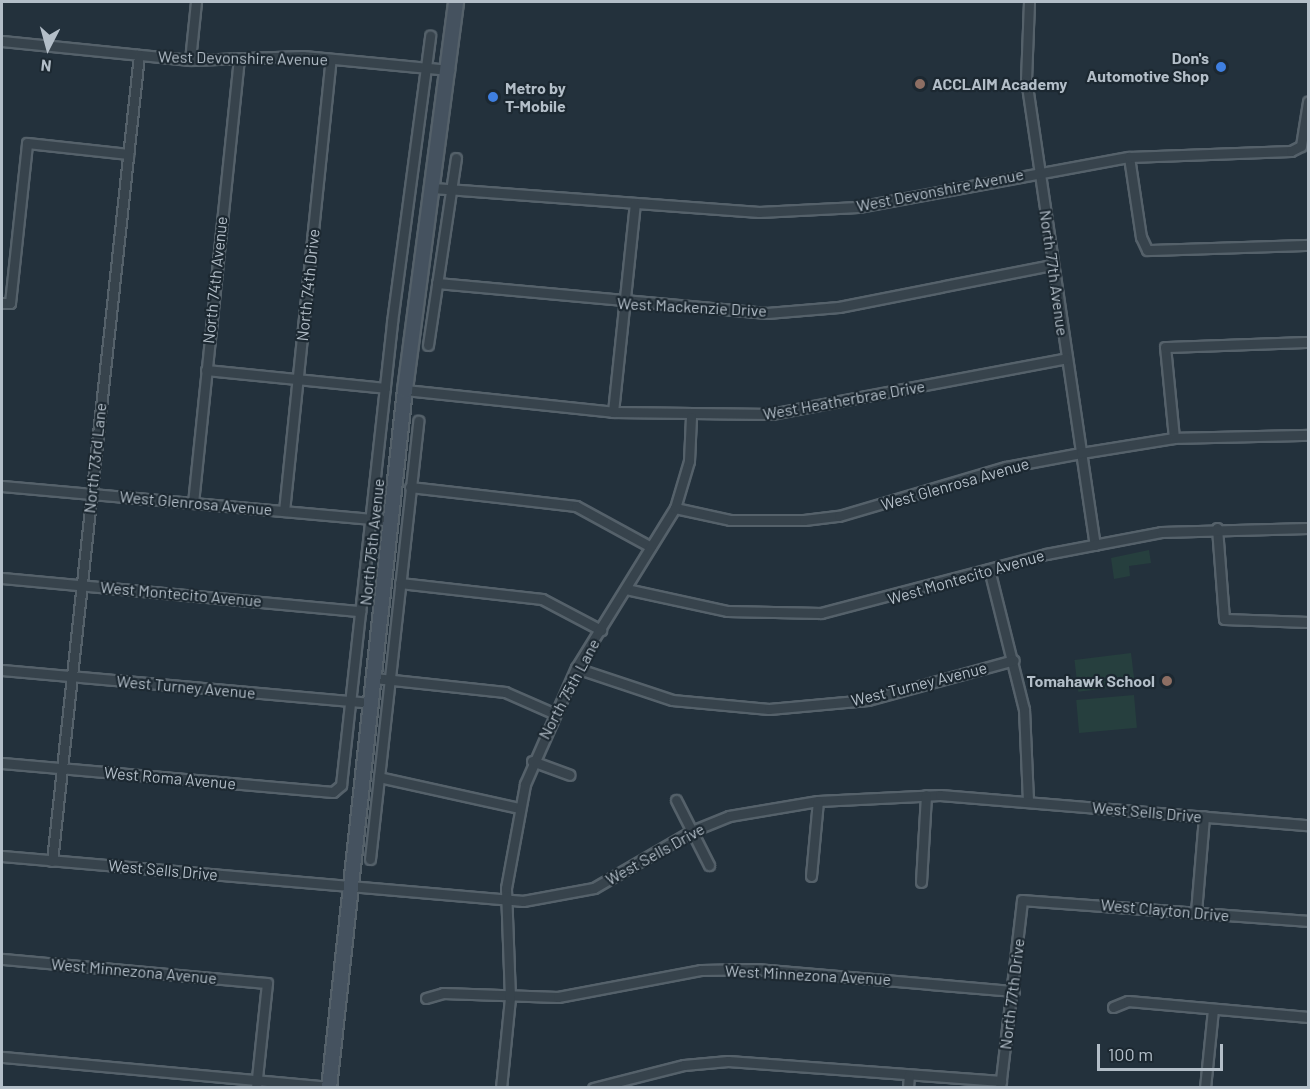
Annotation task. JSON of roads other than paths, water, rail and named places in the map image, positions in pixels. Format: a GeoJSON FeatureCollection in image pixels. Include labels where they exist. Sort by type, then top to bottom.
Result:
{"type":"FeatureCollection","features":[{"type":"Feature","properties":{"kind":"main road","name":"North 75th Avenue"},"geometry":{"type":"LineString","coordinates":[[329,1087],[405,390],[449,70],[456,2]]}},
{"type":"Feature","properties":{"kind":"street"},"geometry":{"type":"LineString","coordinates":[[190,60],[196,2]]}},
{"type":"Feature","properties":{"kind":"street","name":"North 77th Avenue"},"geometry":{"type":"LineString","coordinates":[[1029,2],[1026,79],[1095,545]]}},
{"type":"Feature","properties":{"kind":"street","name":"North 75th Avenue"},"geometry":{"type":"LineString","coordinates":[[338,790],[351,702],[385,388],[430,36]]}},
{"type":"Feature","properties":{"kind":"street","name":"West Devonshire Avenue"},"geometry":{"type":"LineString","coordinates":[[2,41],[190,60],[331,59],[449,70]]}},
{"type":"Feature","properties":{"kind":"street","name":"North 73rd Lane"},"geometry":{"type":"LineString","coordinates":[[52,861],[139,56]]}},
{"type":"Feature","properties":{"kind":"street","name":"North 74th Avenue"},"geometry":{"type":"LineString","coordinates":[[193,503],[239,58]]}},
{"type":"Feature","properties":{"kind":"street","name":"North 74th Drive"},"geometry":{"type":"LineString","coordinates":[[284,511],[331,59]]}},
{"type":"Feature","properties":{"kind":"street","name":"West Devonshire Avenue"},"geometry":{"type":"LineString","coordinates":[[433,188],[634,203],[806,211],[896,201],[1040,171],[1129,157],[1301,146],[1308,102]]}},
{"type":"Feature","properties":{"kind":"street"},"geometry":{"type":"LineString","coordinates":[[2,303],[10,303],[27,143],[128,153]]}},
{"type":"Feature","properties":{"kind":"street"},"geometry":{"type":"LineString","coordinates":[[1129,157],[1147,249],[1308,245]]}},
{"type":"Feature","properties":{"kind":"street"},"geometry":{"type":"LineString","coordinates":[[428,345],[456,158]]}},
{"type":"Feature","properties":{"kind":"street"},"geometry":{"type":"LineString","coordinates":[[613,412],[634,203]]}},
{"type":"Feature","properties":{"kind":"street","name":"West Mackenzie Drive"},"geometry":{"type":"LineString","coordinates":[[437,283],[624,304],[767,313],[839,307],[1052,265]]}},
{"type":"Feature","properties":{"kind":"street"},"geometry":{"type":"LineString","coordinates":[[1174,438],[1165,347],[1308,342]]}},
{"type":"Feature","properties":{"kind":"street","name":"West Heatherbrae Drive"},"geometry":{"type":"LineString","coordinates":[[405,390],[613,412],[691,417],[771,414],[1066,358]]}},
{"type":"Feature","properties":{"kind":"street"},"geometry":{"type":"LineString","coordinates":[[206,370],[385,388]]}},
{"type":"Feature","properties":{"kind":"street","name":"North 75th Lane"},"geometry":{"type":"LineString","coordinates":[[501,1088],[510,999],[505,901],[519,808],[532,761],[576,668],[675,508],[689,461],[691,417]]}},
{"type":"Feature","properties":{"kind":"street","name":"North 75th Avenue"},"geometry":{"type":"LineString","coordinates":[[370,859],[418,421]]}},
{"type":"Feature","properties":{"kind":"street","name":"West Glenrosa Avenue"},"geometry":{"type":"LineString","coordinates":[[675,508],[772,522],[839,516],[1006,467],[1081,453],[1174,438],[1308,435]]}},
{"type":"Feature","properties":{"kind":"street","name":"West Glenrosa Avenue"},"geometry":{"type":"LineString","coordinates":[[2,486],[391,521]]}},
{"type":"Feature","properties":{"kind":"street"},"geometry":{"type":"LineString","coordinates":[[411,487],[576,506],[651,547]]}},
{"type":"Feature","properties":{"kind":"street"},"geometry":{"type":"LineString","coordinates":[[1217,528],[1224,619],[1308,622]]}},
{"type":"Feature","properties":{"kind":"street","name":"West Montecito Avenue"},"geometry":{"type":"LineString","coordinates":[[626,589],[727,611],[821,613],[989,569],[1095,545],[1217,528],[1308,528]]}},
{"type":"Feature","properties":{"kind":"street"},"geometry":{"type":"LineString","coordinates":[[989,569],[1014,660],[1024,709],[1028,802]]}},
{"type":"Feature","properties":{"kind":"street","name":"West Montecito Avenue"},"geometry":{"type":"LineString","coordinates":[[2,578],[360,611]]}},
{"type":"Feature","properties":{"kind":"street"},"geometry":{"type":"LineString","coordinates":[[400,583],[542,599],[601,630]]}},
{"type":"Feature","properties":{"kind":"street","name":"West Turney Avenue"},"geometry":{"type":"LineString","coordinates":[[576,668],[672,700],[770,709],[868,700],[1014,660]]}},
{"type":"Feature","properties":{"kind":"street","name":"West Turney Avenue"},"geometry":{"type":"LineString","coordinates":[[2,670],[371,703]]}},
{"type":"Feature","properties":{"kind":"street"},"geometry":{"type":"LineString","coordinates":[[374,678],[505,692],[553,713]]}},
{"type":"Feature","properties":{"kind":"street"},"geometry":{"type":"LineString","coordinates":[[532,761],[570,775]]}},
{"type":"Feature","properties":{"kind":"street","name":"West Roma Avenue"},"geometry":{"type":"LineString","coordinates":[[2,763],[338,790]]}},
{"type":"Feature","properties":{"kind":"street"},"geometry":{"type":"LineString","coordinates":[[379,777],[519,808]]}},
{"type":"Feature","properties":{"kind":"street"},"geometry":{"type":"LineString","coordinates":[[921,882],[926,795]]}},
{"type":"Feature","properties":{"kind":"street","name":"West Sells Drive"},"geometry":{"type":"LineString","coordinates":[[2,856],[505,901],[540,901],[594,888],[692,831],[729,816],[818,801],[926,795],[1308,825]]}},
{"type":"Feature","properties":{"kind":"street"},"geometry":{"type":"LineString","coordinates":[[676,800],[709,865]]}},
{"type":"Feature","properties":{"kind":"street"},"geometry":{"type":"LineString","coordinates":[[811,876],[818,801]]}},
{"type":"Feature","properties":{"kind":"street"},"geometry":{"type":"LineString","coordinates":[[1196,912],[1204,816]]}},
{"type":"Feature","properties":{"kind":"street","name":"West Clayton Drive"},"geometry":{"type":"LineString","coordinates":[[1022,900],[1308,921]]}},
{"type":"Feature","properties":{"kind":"street","name":"North 77th Drive"},"geometry":{"type":"LineString","coordinates":[[1000,1084],[1014,990],[1022,900]]}},
{"type":"Feature","properties":{"kind":"street","name":"West Minnezona Avenue"},"geometry":{"type":"LineString","coordinates":[[2,959],[267,983],[257,1084]]}},
{"type":"Feature","properties":{"kind":"street","name":"West Minnezona Avenue"},"geometry":{"type":"LineString","coordinates":[[426,998],[443,993],[510,999],[558,997],[701,970],[756,969],[1014,990]]}},
{"type":"Feature","properties":{"kind":"street"},"geometry":{"type":"LineString","coordinates":[[1113,1007],[1128,1001],[1308,1017]]}},
{"type":"Feature","properties":{"kind":"street"},"geometry":{"type":"LineString","coordinates":[[1205,1088],[1213,1009]]}},
{"type":"Feature","properties":{"kind":"street"},"geometry":{"type":"LineString","coordinates":[[2,1057],[257,1084],[329,1087]]}},
{"type":"Feature","properties":{"kind":"street"},"geometry":{"type":"LineString","coordinates":[[593,1087],[728,1061],[1000,1084]]}},
{"type":"Feature","properties":{"kind":"street"},"geometry":{"type":"LineString","coordinates":[[908,1088],[909,1075]]}},
{"type":"Feature","properties":{"kind":"place","name":"Don's Automotive Shop"},"geometry":{"type":"Point","coordinates":[1221,67]}},
{"type":"Feature","properties":{"kind":"place","name":"ACCLAIM Academy"},"geometry":{"type":"Point","coordinates":[920,84]}},
{"type":"Feature","properties":{"kind":"place","name":"Metro by T-Mobile"},"geometry":{"type":"Point","coordinates":[493,97]}},
{"type":"Feature","properties":{"kind":"place","name":"Tomahawk School"},"geometry":{"type":"Point","coordinates":[1167,681]}}]}
